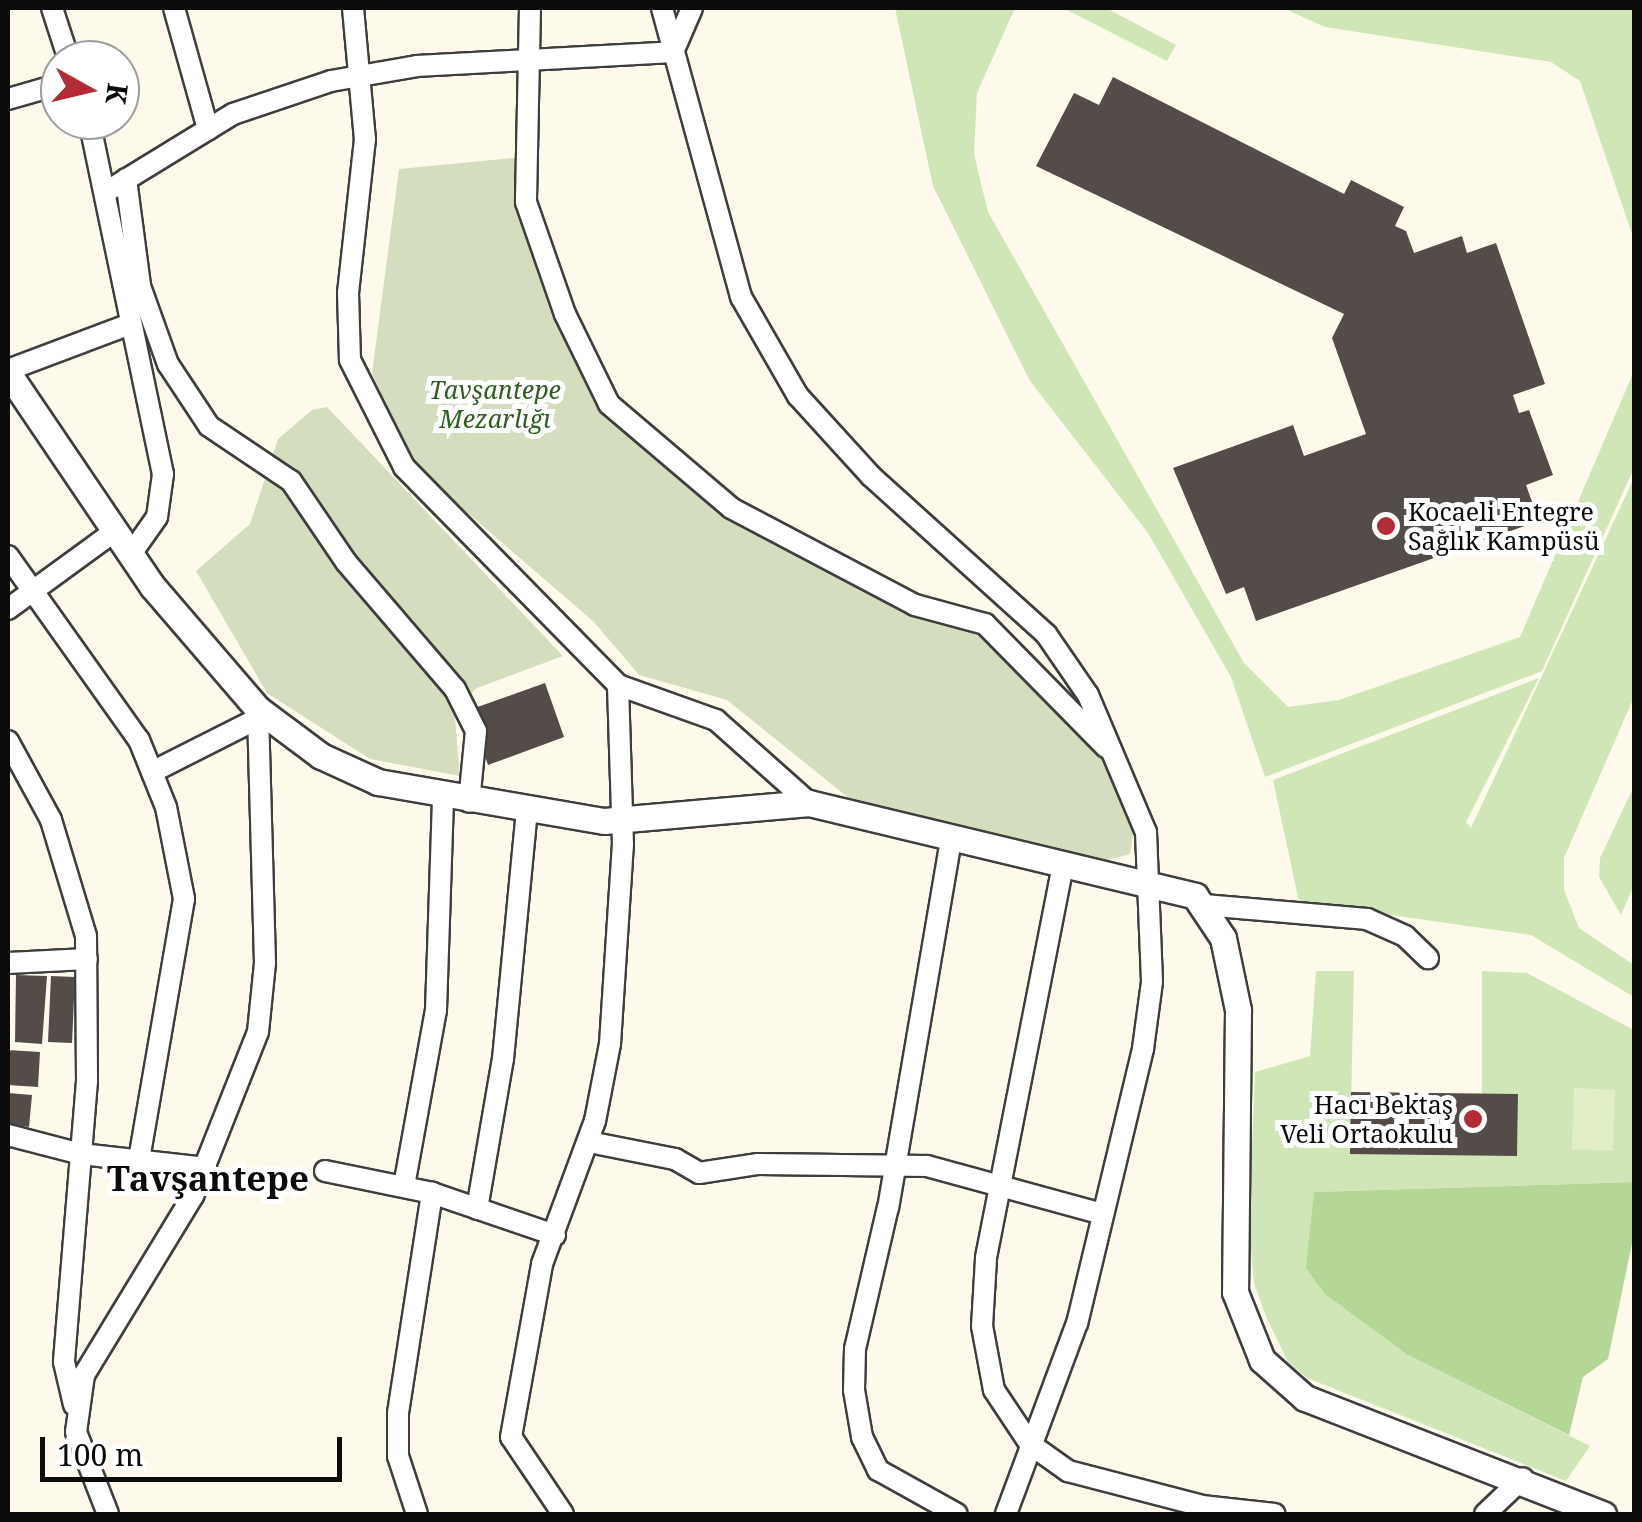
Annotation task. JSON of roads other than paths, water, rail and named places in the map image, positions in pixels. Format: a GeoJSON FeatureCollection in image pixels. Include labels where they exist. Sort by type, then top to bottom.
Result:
{"type":"FeatureCollection","features":[{"type":"Feature","properties":{"kind":"street"},"geometry":{"type":"LineString","coordinates":[[52,8],[63,40]]}},
{"type":"Feature","properties":{"kind":"street"},"geometry":{"type":"LineString","coordinates":[[174,8],[208,129]]}},
{"type":"Feature","properties":{"kind":"street"},"geometry":{"type":"LineString","coordinates":[[352,8],[364,75],[350,360],[404,468],[618,685],[716,720],[809,803]]}},
{"type":"Feature","properties":{"kind":"street"},"geometry":{"type":"LineString","coordinates":[[530,8],[526,202],[558,297],[608,404],[730,508],[915,605],[986,624],[1117,756]]}},
{"type":"Feature","properties":{"kind":"street"},"geometry":{"type":"LineString","coordinates":[[662,8],[741,297],[798,396],[870,476],[1046,634],[1117,756],[1146,832],[1149,1022],[1065,1362],[1006,1514]]}},
{"type":"Feature","properties":{"kind":"street"},"geometry":{"type":"LineString","coordinates":[[673,52],[692,8]]}},
{"type":"Feature","properties":{"kind":"street"},"geometry":{"type":"LineString","coordinates":[[118,185],[233,114],[364,75],[673,52]]}},
{"type":"Feature","properties":{"kind":"street"},"geometry":{"type":"LineString","coordinates":[[8,99],[40,90]]}},
{"type":"Feature","properties":{"kind":"street"},"geometry":{"type":"LineString","coordinates":[[98,140],[118,185],[140,286],[168,364],[208,426],[291,482],[346,562],[455,690],[476,731],[456,799],[436,1010],[404,1186]]}},
{"type":"Feature","properties":{"kind":"street"},"geometry":{"type":"LineString","coordinates":[[118,185],[128,325],[163,474],[157,517],[131,554]]}},
{"type":"Feature","properties":{"kind":"street"},"geometry":{"type":"LineString","coordinates":[[128,325],[8,372],[131,554],[259,713],[322,756],[378,782],[527,812],[622,822],[809,803],[869,812],[951,840],[1148,882],[1204,905],[1367,919],[1405,936],[1428,958]]}},
{"type":"Feature","properties":{"kind":"street"},"geometry":{"type":"LineString","coordinates":[[8,609],[115,531]]}},
{"type":"Feature","properties":{"kind":"street"},"geometry":{"type":"LineString","coordinates":[[8,556],[140,740],[152,772],[184,899],[139,1160]]}},
{"type":"Feature","properties":{"kind":"street"},"geometry":{"type":"LineString","coordinates":[[563,1514],[511,1437],[520,1360],[555,1235],[589,1142],[610,1044],[622,822],[618,685]]}},
{"type":"Feature","properties":{"kind":"street"},"geometry":{"type":"LineString","coordinates":[[152,772],[259,713]]}},
{"type":"Feature","properties":{"kind":"street"},"geometry":{"type":"LineString","coordinates":[[76,1412],[84,1375],[206,1168],[258,1032],[265,963],[259,713]]}},
{"type":"Feature","properties":{"kind":"street"},"geometry":{"type":"LineString","coordinates":[[8,741],[51,820],[86,960],[80,1154],[64,1362],[108,1514]]}},
{"type":"Feature","properties":{"kind":"street"},"geometry":{"type":"LineString","coordinates":[[476,1208],[503,1059],[527,812]]}},
{"type":"Feature","properties":{"kind":"street"},"geometry":{"type":"LineString","coordinates":[[951,840],[894,1162],[855,1349],[862,1438],[878,1470],[957,1514]]}},
{"type":"Feature","properties":{"kind":"street"},"geometry":{"type":"LineString","coordinates":[[1063,866],[983,1292],[984,1362],[1030,1444],[1068,1471],[1247,1513],[1275,1514]]}},
{"type":"Feature","properties":{"kind":"street"},"geometry":{"type":"LineString","coordinates":[[1204,905],[1223,938],[1238,1010],[1235,1292],[1262,1360],[1304,1398],[1523,1478],[1603,1514]]}},
{"type":"Feature","properties":{"kind":"street"},"geometry":{"type":"LineString","coordinates":[[8,963],[86,960]]}},
{"type":"Feature","properties":{"kind":"street"},"geometry":{"type":"LineString","coordinates":[[8,1135],[80,1154],[206,1168]]}},
{"type":"Feature","properties":{"kind":"street"},"geometry":{"type":"LineString","coordinates":[[589,1142],[674,1159],[699,1173],[758,1164],[894,1162],[1102,1214]]}},
{"type":"Feature","properties":{"kind":"street"},"geometry":{"type":"LineString","coordinates":[[325,1171],[432,1193],[555,1235]]}},
{"type":"Feature","properties":{"kind":"street"},"geometry":{"type":"LineString","coordinates":[[417,1514],[398,1456],[398,1413],[432,1193]]}},
{"type":"Feature","properties":{"kind":"street"},"geometry":{"type":"LineString","coordinates":[[1485,1514],[1523,1478]]}},
{"type":"Feature","properties":{"kind":"place","name":"Kocaeli Entegre Sağlık Kampüsü"},"geometry":{"type":"Point","coordinates":[1386,526]}},
{"type":"Feature","properties":{"kind":"place","name":"Hacı Bektaş Veli Ortaokulu"},"geometry":{"type":"Point","coordinates":[1473,1119]}},
{"type":"Feature","properties":{"kind":"district","name":"Tavşantepe"},"geometry":{"type":"Point","coordinates":[208,1178]}},
{"type":"Feature","properties":{"kind":"park label","name":"Tavşantepe Mezarlığı"},"geometry":{"type":"Point","coordinates":[495,404]}}]}
